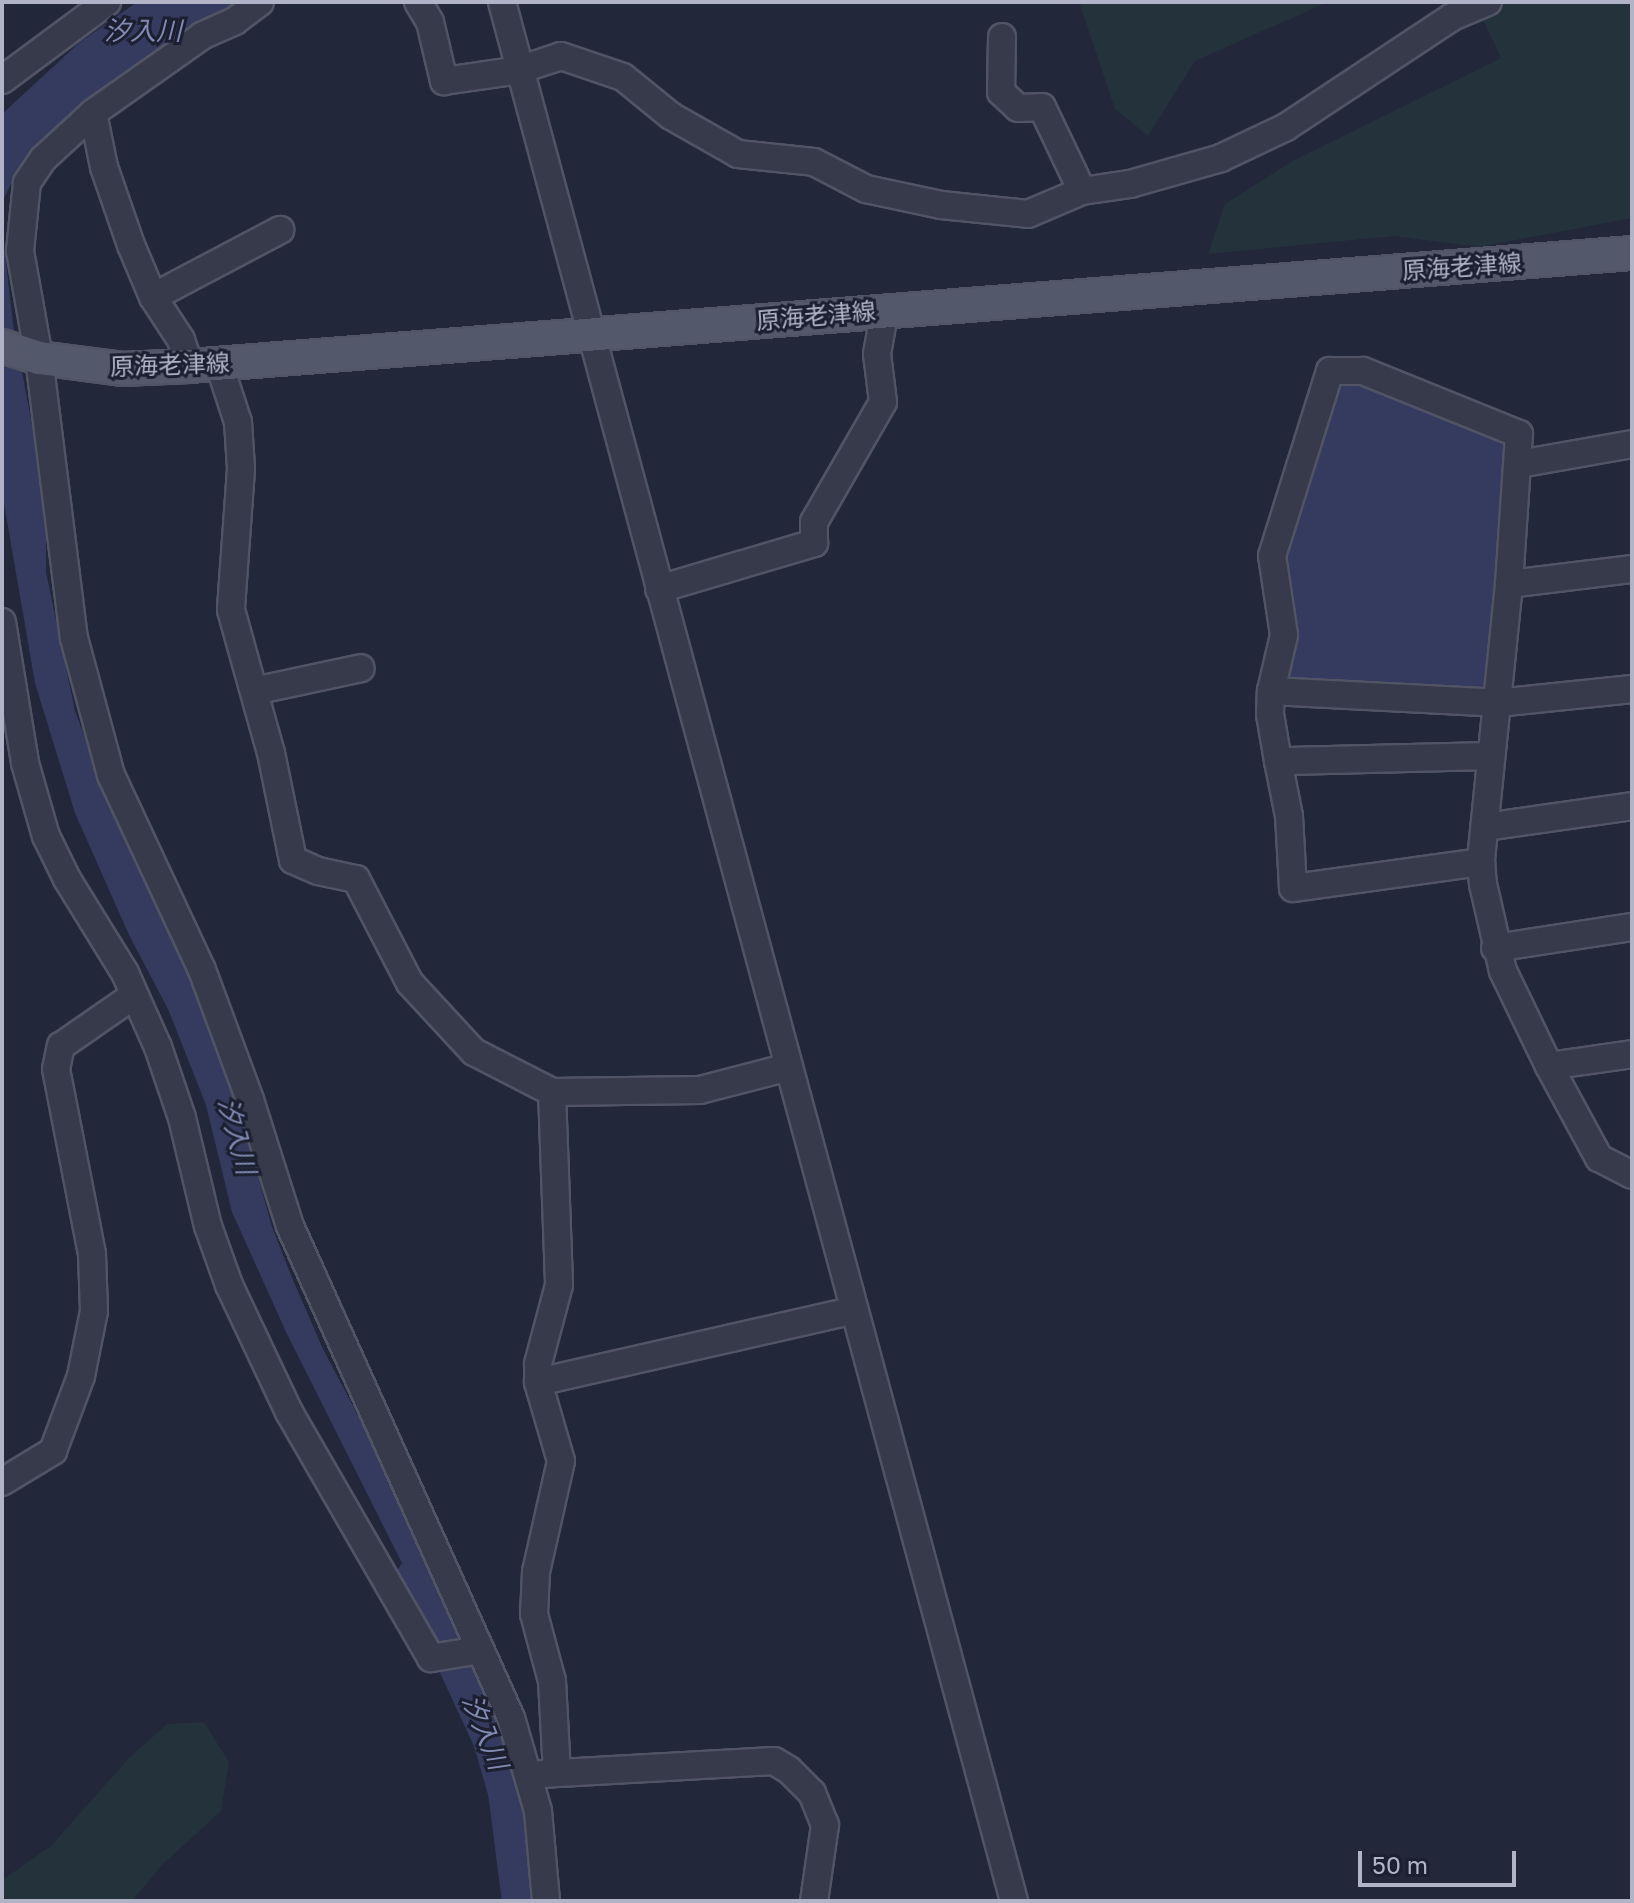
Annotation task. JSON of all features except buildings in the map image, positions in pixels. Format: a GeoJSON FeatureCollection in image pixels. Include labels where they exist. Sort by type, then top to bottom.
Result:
{"type":"FeatureCollection","features":[{"type":"Feature","properties":{"kind":"main road","name":"原海老津線"},"geometry":{"type":"LineString","coordinates":[[23,353],[122,369],[204,365],[885,309],[1632,253]]}},
{"type":"Feature","properties":{"kind":"street"},"geometry":{"type":"LineString","coordinates":[[2,80],[107,2]]}},
{"type":"Feature","properties":{"kind":"street"},"geometry":{"type":"LineString","coordinates":[[260,2],[227,12],[202,36],[93,113],[43,159],[27,183],[20,251],[23,353],[74,638],[111,775],[202,970],[250,1100],[290,1226],[511,1718],[538,1811],[546,1901]]}},
{"type":"Feature","properties":{"kind":"street"},"geometry":{"type":"LineString","coordinates":[[418,2],[430,22],[444,81],[519,70],[561,56],[623,77],[671,116],[738,154],[814,162],[866,189],[941,205],[1028,214],[1082,191],[1130,184],[1221,158],[1286,127],[1452,17],[1488,2]]}},
{"type":"Feature","properties":{"kind":"street"},"geometry":{"type":"LineString","coordinates":[[502,2],[1014,1901]]}},
{"type":"Feature","properties":{"kind":"street"},"geometry":{"type":"LineString","coordinates":[[1002,37],[1001,92],[1018,108],[1042,107],[1082,191]]}},
{"type":"Feature","properties":{"kind":"street"},"geometry":{"type":"LineString","coordinates":[[93,113],[104,167],[153,297],[181,340],[204,365],[238,422],[241,469],[231,610],[254,691],[293,860],[318,871],[356,879],[410,983],[463,1041],[474,1052],[552,1092],[700,1090],[788,1067]]}},
{"type":"Feature","properties":{"kind":"street"},"geometry":{"type":"LineString","coordinates":[[153,297],[280,230]]}},
{"type":"Feature","properties":{"kind":"street"},"geometry":{"type":"LineString","coordinates":[[659,589],[814,543],[814,522],[883,402],[877,354],[885,309]]}},
{"type":"Feature","properties":{"kind":"street"},"geometry":{"type":"LineString","coordinates":[[1481,862],[1293,888],[1289,816],[1270,714],[1271,691],[1284,635],[1272,556],[1330,371],[1363,371],[1519,434],[1509,584],[1481,862],[1495,948],[1549,1066],[1599,1158],[1632,1175]]}},
{"type":"Feature","properties":{"kind":"street"},"geometry":{"type":"LineString","coordinates":[[1519,464],[1632,444]]}},
{"type":"Feature","properties":{"kind":"street"},"geometry":{"type":"LineString","coordinates":[[1509,584],[1632,569]]}},
{"type":"Feature","properties":{"kind":"street"},"geometry":{"type":"LineString","coordinates":[[2,622],[25,763],[46,836],[67,879],[125,973],[158,1047],[182,1118],[208,1226],[229,1285],[289,1412],[431,1658],[480,1650]]}},
{"type":"Feature","properties":{"kind":"street"},"geometry":{"type":"LineString","coordinates":[[254,691],[361,668]]}},
{"type":"Feature","properties":{"kind":"street"},"geometry":{"type":"LineString","coordinates":[[1271,691],[1497,703],[1632,689]]}},
{"type":"Feature","properties":{"kind":"street"},"geometry":{"type":"LineString","coordinates":[[1278,761],[1490,756]]}},
{"type":"Feature","properties":{"kind":"street"},"geometry":{"type":"LineString","coordinates":[[1485,827],[1632,806]]}},
{"type":"Feature","properties":{"kind":"street"},"geometry":{"type":"LineString","coordinates":[[1495,948],[1632,927]]}},
{"type":"Feature","properties":{"kind":"street"},"geometry":{"type":"LineString","coordinates":[[2,1482],[53,1451],[81,1376],[94,1311],[92,1254],[56,1069],[61,1046],[133,996]]}},
{"type":"Feature","properties":{"kind":"street"},"geometry":{"type":"LineString","coordinates":[[1549,1066],[1632,1054]]}},
{"type":"Feature","properties":{"kind":"street"},"geometry":{"type":"LineString","coordinates":[[552,1092],[559,1285],[538,1364],[538,1382],[561,1461],[536,1572],[534,1614],[552,1681],[557,1772]]}},
{"type":"Feature","properties":{"kind":"street"},"geometry":{"type":"LineString","coordinates":[[538,1382],[854,1310]]}},
{"type":"Feature","properties":{"kind":"street"},"geometry":{"type":"LineString","coordinates":[[530,1776],[774,1761],[789,1770],[812,1793],[825,1825],[814,1901]]}},
{"type":"Feature","properties":{"kind":"shaded area"},"geometry":{"type":"Polygon","coordinates":[[[1079,2],[1328,2],[1195,61],[1148,136],[1115,109],[1079,2]]]}},
{"type":"Feature","properties":{"kind":"shaded area"},"geometry":{"type":"Polygon","coordinates":[[[1475,2],[1632,2],[1632,218],[1479,247],[1394,236],[1208,254],[1225,204],[1291,162],[1501,58],[1475,2]]]}},
{"type":"Feature","properties":{"kind":"shaded area"},"geometry":{"type":"Polygon","coordinates":[[[204,1722],[229,1762],[221,1811],[162,1865],[132,1901],[2,1901],[2,1880],[51,1846],[128,1759],[167,1724],[204,1722]]]}},
{"type":"Feature","properties":{"kind":"water","name":"汐入川"},"geometry":{"type":"Polygon","coordinates":[[[137,2],[238,2],[56,127],[19,168],[2,202],[2,114],[79,43],[137,2]]]}},
{"type":"Feature","properties":{"kind":"water","name":"汐入川"},"geometry":{"type":"Polygon","coordinates":[[[2,226],[13,324],[46,499],[46,572],[75,711],[107,797],[187,954],[223,1051],[272,1227],[293,1280],[323,1349],[393,1482],[471,1643],[454,1648],[417,1593],[286,1332],[232,1212],[206,1105],[168,1009],[129,935],[75,813],[35,683],[2,492],[2,226]]]}},
{"type":"Feature","properties":{"kind":"water"},"geometry":{"type":"Polygon","coordinates":[[[1337,379],[1359,379],[1510,443],[1485,690],[1285,681],[1289,597],[1286,560],[1337,379]]]}},
{"type":"Feature","properties":{"kind":"waterway","name":"汐入川"},"geometry":{"type":"LineString","coordinates":[[416,1576],[492,1740],[507,1792],[521,1901]]}}]}
